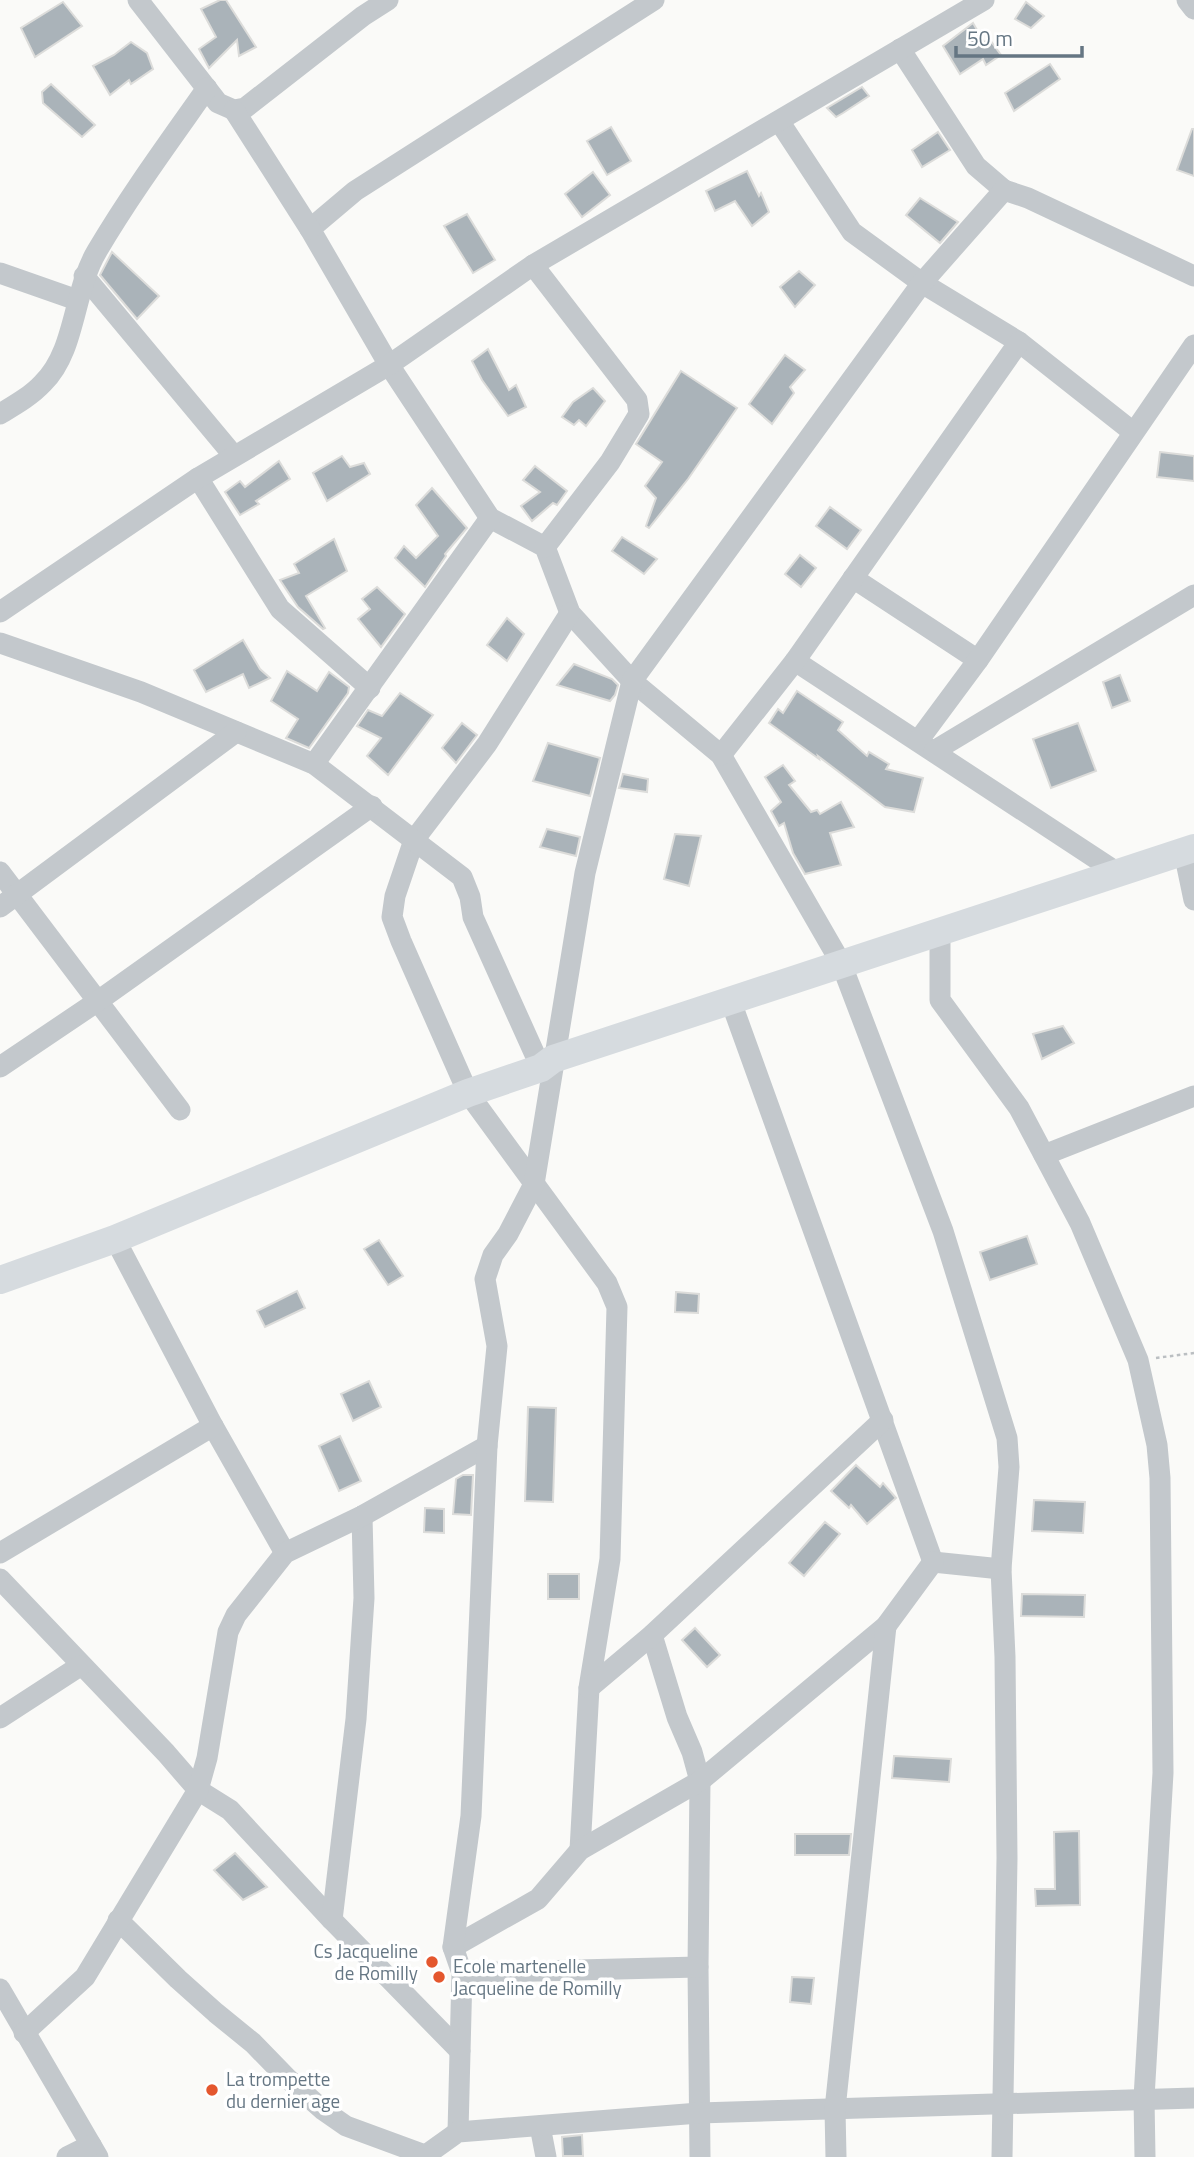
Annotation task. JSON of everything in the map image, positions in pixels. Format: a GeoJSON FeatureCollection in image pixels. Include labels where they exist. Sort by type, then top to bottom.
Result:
{"type":"FeatureCollection","features":[{"type":"Feature","properties":{"kind":"street"},"geometry":{"type":"LineString","coordinates":[[138,0],[218,103],[234,110],[310,229],[389,365],[490,518],[545,548],[570,613],[632,681],[721,755],[841,963],[943,1231],[1007,1438],[1009,1467],[1002,1569],[1007,1845],[1002,2157]]}},
{"type":"Feature","properties":{"kind":"street"},"geometry":{"type":"LineString","coordinates":[[234,110],[244,108],[357,8],[388,0]]}},
{"type":"Feature","properties":{"kind":"street"},"geometry":{"type":"LineString","coordinates":[[310,229],[355,191],[654,0]]}},
{"type":"Feature","properties":{"kind":"street"},"geometry":{"type":"LineString","coordinates":[[1187,0],[1194,9]]}},
{"type":"Feature","properties":{"kind":"street"},"geometry":{"type":"LineString","coordinates":[[0,612],[198,478],[389,365],[533,265],[976,2]]}},
{"type":"Feature","properties":{"kind":"street"},"geometry":{"type":"LineString","coordinates":[[900,49],[976,166],[1004,190],[1028,198],[1194,276]]}},
{"type":"Feature","properties":{"kind":"street"},"geometry":{"type":"LineString","coordinates":[[0,414],[44,382],[58,365],[73,325],[84,276],[118,215],[207,88]]}},
{"type":"Feature","properties":{"kind":"street"},"geometry":{"type":"LineString","coordinates":[[779,121],[852,232],[922,283],[1018,342],[1133,432]]}},
{"type":"Feature","properties":{"kind":"street"},"geometry":{"type":"LineString","coordinates":[[458,2132],[462,1973],[453,1947],[471,1816],[486,1446],[497,1346],[485,1279],[493,1255],[508,1234],[534,1184],[547,1063],[585,873],[632,681],[922,283],[1004,190]]}},
{"type":"Feature","properties":{"kind":"street"},"geometry":{"type":"LineString","coordinates":[[533,265],[638,400],[639,414],[610,462],[545,548]]}},
{"type":"Feature","properties":{"kind":"street"},"geometry":{"type":"LineString","coordinates":[[0,273],[77,300]]}},
{"type":"Feature","properties":{"kind":"street"},"geometry":{"type":"LineString","coordinates":[[84,276],[234,456]]}},
{"type":"Feature","properties":{"kind":"street"},"geometry":{"type":"LineString","coordinates":[[721,755],[795,661],[1018,342]]}},
{"type":"Feature","properties":{"kind":"street"},"geometry":{"type":"LineString","coordinates":[[926,746],[978,660],[1194,345]]}},
{"type":"Feature","properties":{"kind":"street"},"geometry":{"type":"LineString","coordinates":[[198,478],[280,609],[370,688]]}},
{"type":"Feature","properties":{"kind":"street"},"geometry":{"type":"LineString","coordinates":[[314,764],[490,518]]}},
{"type":"Feature","properties":{"kind":"street"},"geometry":{"type":"LineString","coordinates":[[853,578],[978,660]]}},
{"type":"Feature","properties":{"kind":"street"},"geometry":{"type":"LineString","coordinates":[[926,746],[1194,595]]}},
{"type":"Feature","properties":{"kind":"street"},"geometry":{"type":"LineString","coordinates":[[570,613],[487,744],[414,840],[395,896],[392,917],[468,1093],[607,1283],[617,1307],[610,1559],[589,1688],[580,1850]]}},
{"type":"Feature","properties":{"kind":"street"},"geometry":{"type":"LineString","coordinates":[[0,643],[141,692],[314,764],[372,806],[462,877],[470,897],[473,917],[547,1063]]}},
{"type":"Feature","properties":{"kind":"street"},"geometry":{"type":"LineString","coordinates":[[795,661],[1118,873]]}},
{"type":"Feature","properties":{"kind":"street"},"geometry":{"type":"LineString","coordinates":[[9,901],[236,732]]}},
{"type":"Feature","properties":{"kind":"street"},"geometry":{"type":"LineString","coordinates":[[0,1067],[98,1001],[372,806]]}},
{"type":"Feature","properties":{"kind":"street"},"geometry":{"type":"LineString","coordinates":[[0,1280],[115,1239],[547,1063],[730,999],[1189,850],[1194,900]]}},
{"type":"Feature","properties":{"kind":"street"},"geometry":{"type":"LineString","coordinates":[[0,872],[9,901],[98,1001],[180,1110]]}},
{"type":"Feature","properties":{"kind":"street"},"geometry":{"type":"LineString","coordinates":[[940,932],[940,1000],[1019,1108],[1080,1223],[1138,1360],[1157,1445],[1160,1478],[1163,1773],[1144,2098],[1145,2157]]}},
{"type":"Feature","properties":{"kind":"street"},"geometry":{"type":"LineString","coordinates":[[730,999],[933,1562]]}},
{"type":"Feature","properties":{"kind":"street"},"geometry":{"type":"LineString","coordinates":[[1044,1155],[1194,1096]]}},
{"type":"Feature","properties":{"kind":"street"},"geometry":{"type":"LineString","coordinates":[[115,1239],[213,1426],[285,1553]]}},
{"type":"Feature","properties":{"kind":"street"},"geometry":{"type":"LineString","coordinates":[[589,1688],[652,1635],[883,1420]]}},
{"type":"Feature","properties":{"kind":"street"},"geometry":{"type":"LineString","coordinates":[[0,1553],[213,1426]]}},
{"type":"Feature","properties":{"kind":"street"},"geometry":{"type":"LineString","coordinates":[[24,2033],[85,1977],[198,1790],[228,1632],[236,1615],[285,1553],[362,1516],[486,1446]]}},
{"type":"Feature","properties":{"kind":"street"},"geometry":{"type":"LineString","coordinates":[[332,1920],[356,1719],[364,1598],[362,1516]]}},
{"type":"Feature","properties":{"kind":"street"},"geometry":{"type":"LineString","coordinates":[[933,1562],[1002,1569]]}},
{"type":"Feature","properties":{"kind":"street"},"geometry":{"type":"LineString","coordinates":[[453,1947],[538,1899],[580,1850],[700,1781],[886,1626],[933,1562]]}},
{"type":"Feature","properties":{"kind":"street"},"geometry":{"type":"LineString","coordinates":[[0,1579],[198,1790],[230,1810],[460,2052]]}},
{"type":"Feature","properties":{"kind":"street"},"geometry":{"type":"LineString","coordinates":[[836,2157],[835,2109],[886,1626]]}},
{"type":"Feature","properties":{"kind":"street"},"geometry":{"type":"LineString","coordinates":[[652,1635],[700,1781],[700,2157]]}},
{"type":"Feature","properties":{"kind":"street"},"geometry":{"type":"LineString","coordinates":[[0,1718],[80,1666]]}},
{"type":"Feature","properties":{"kind":"street"},"geometry":{"type":"LineString","coordinates":[[118,1920],[178,1979],[253,2043],[323,2110],[346,2126],[424,2156],[458,2132],[699,2113],[1194,2098]]}},
{"type":"Feature","properties":{"kind":"street"},"geometry":{"type":"LineString","coordinates":[[462,1973],[698,1966]]}},
{"type":"Feature","properties":{"kind":"street"},"geometry":{"type":"LineString","coordinates":[[0,1989],[94,2151],[67,2157]]}},
{"type":"Feature","properties":{"kind":"street"},"geometry":{"type":"LineString","coordinates":[[540,2126],[546,2157]]}},
{"type":"Feature","properties":{"kind":"path"},"geometry":{"type":"LineString","coordinates":[[1138,1360],[1194,1353]]}},
{"type":"Feature","properties":{"kind":"building"},"geometry":{"type":"Polygon","coordinates":[[[226,0],[256,47],[239,56],[237,40],[209,68],[199,49],[216,37],[201,9],[226,0]]]}},
{"type":"Feature","properties":{"kind":"building"},"geometry":{"type":"Polygon","coordinates":[[[63,2],[82,26],[35,57],[21,28],[63,2]]]}},
{"type":"Feature","properties":{"kind":"building"},"geometry":{"type":"Polygon","coordinates":[[[1026,2],[1044,16],[1031,28],[1015,19],[1026,2]]]}},
{"type":"Feature","properties":{"kind":"building"},"geometry":{"type":"Polygon","coordinates":[[[973,23],[984,42],[990,40],[1001,55],[986,65],[983,59],[960,74],[943,46],[973,23]]]}},
{"type":"Feature","properties":{"kind":"building"},"geometry":{"type":"Polygon","coordinates":[[[131,42],[147,53],[153,69],[131,84],[129,80],[110,95],[93,66],[131,42]]]}},
{"type":"Feature","properties":{"kind":"building"},"geometry":{"type":"Polygon","coordinates":[[[1050,64],[1060,79],[1014,111],[1005,93],[1050,64]]]}},
{"type":"Feature","properties":{"kind":"building"},"geometry":{"type":"Polygon","coordinates":[[[51,84],[95,125],[82,137],[43,103],[42,92],[51,84]]]}},
{"type":"Feature","properties":{"kind":"building"},"geometry":{"type":"Polygon","coordinates":[[[862,87],[869,96],[843,113],[836,117],[827,108],[862,87]]]}},
{"type":"Feature","properties":{"kind":"building"},"geometry":{"type":"Polygon","coordinates":[[[611,127],[631,161],[607,175],[587,141],[611,127]]]}},
{"type":"Feature","properties":{"kind":"building"},"geometry":{"type":"Polygon","coordinates":[[[1194,129],[1194,176],[1177,170],[1194,129]]]}},
{"type":"Feature","properties":{"kind":"building"},"geometry":{"type":"Polygon","coordinates":[[[938,132],[950,150],[922,167],[912,150],[938,132]]]}},
{"type":"Feature","properties":{"kind":"building"},"geometry":{"type":"Polygon","coordinates":[[[747,171],[769,212],[752,226],[735,201],[715,211],[706,191],[747,171]]]}},
{"type":"Feature","properties":{"kind":"building"},"geometry":{"type":"Polygon","coordinates":[[[593,172],[610,195],[582,217],[565,194],[593,172]]]}},
{"type":"Feature","properties":{"kind":"building"},"geometry":{"type":"Polygon","coordinates":[[[920,198],[958,222],[940,243],[906,215],[920,198]]]}},
{"type":"Feature","properties":{"kind":"building"},"geometry":{"type":"Polygon","coordinates":[[[467,214],[495,260],[473,273],[444,226],[467,214]]]}},
{"type":"Feature","properties":{"kind":"building"},"geometry":{"type":"Polygon","coordinates":[[[112,252],[159,296],[137,319],[100,275],[112,252]]]}},
{"type":"Feature","properties":{"kind":"building"},"geometry":{"type":"Polygon","coordinates":[[[799,271],[815,285],[795,307],[780,287],[799,271]]]}},
{"type":"Feature","properties":{"kind":"building"},"geometry":{"type":"Polygon","coordinates":[[[488,349],[509,390],[516,385],[526,407],[508,416],[472,361],[488,349]]]}},
{"type":"Feature","properties":{"kind":"building"},"geometry":{"type":"Polygon","coordinates":[[[785,355],[805,370],[790,387],[794,393],[772,424],[749,404],[785,355]]]}},
{"type":"Feature","properties":{"kind":"building"},"geometry":{"type":"Polygon","coordinates":[[[681,371],[737,408],[688,479],[649,528],[646,526],[656,498],[645,486],[662,462],[636,444],[681,371]]]}},
{"type":"Feature","properties":{"kind":"building"},"geometry":{"type":"Polygon","coordinates":[[[593,388],[605,401],[586,426],[579,420],[574,425],[562,417],[573,402],[593,388]]]}},
{"type":"Feature","properties":{"kind":"building"},"geometry":{"type":"Polygon","coordinates":[[[1160,452],[1194,456],[1194,481],[1157,477],[1160,452]]]}},
{"type":"Feature","properties":{"kind":"building"},"geometry":{"type":"Polygon","coordinates":[[[342,456],[350,467],[364,463],[370,474],[327,501],[313,473],[342,456]]]}},
{"type":"Feature","properties":{"kind":"building"},"geometry":{"type":"Polygon","coordinates":[[[279,461],[290,479],[256,501],[259,504],[240,515],[225,492],[240,481],[245,487],[279,461]]]}},
{"type":"Feature","properties":{"kind":"building"},"geometry":{"type":"Polygon","coordinates":[[[535,466],[567,491],[557,505],[553,503],[532,521],[521,506],[540,492],[523,480],[535,466]]]}},
{"type":"Feature","properties":{"kind":"building"},"geometry":{"type":"Polygon","coordinates":[[[432,488],[467,528],[445,554],[425,587],[395,558],[404,546],[416,558],[438,536],[416,505],[432,488]]]}},
{"type":"Feature","properties":{"kind":"building"},"geometry":{"type":"Polygon","coordinates":[[[830,507],[861,530],[847,549],[816,526],[830,507]]]}},
{"type":"Feature","properties":{"kind":"building"},"geometry":{"type":"Polygon","coordinates":[[[622,537],[657,559],[644,574],[612,551],[622,537]]]}},
{"type":"Feature","properties":{"kind":"building"},"geometry":{"type":"Polygon","coordinates":[[[334,539],[347,571],[306,596],[325,628],[323,629],[298,607],[280,580],[299,573],[294,564],[334,539]]]}},
{"type":"Feature","properties":{"kind":"building"},"geometry":{"type":"Polygon","coordinates":[[[800,555],[816,568],[801,587],[785,574],[800,555]]]}},
{"type":"Feature","properties":{"kind":"building"},"geometry":{"type":"Polygon","coordinates":[[[377,587],[405,614],[381,647],[358,619],[370,609],[362,599],[377,587]]]}},
{"type":"Feature","properties":{"kind":"building"},"geometry":{"type":"Polygon","coordinates":[[[507,618],[524,634],[507,661],[487,645],[507,618]]]}},
{"type":"Feature","properties":{"kind":"building"},"geometry":{"type":"Polygon","coordinates":[[[243,640],[260,669],[270,678],[249,688],[243,674],[206,692],[194,670],[243,640]]]}},
{"type":"Feature","properties":{"kind":"building"},"geometry":{"type":"Polygon","coordinates":[[[574,664],[612,679],[618,685],[610,701],[557,685],[574,664]]]}},
{"type":"Feature","properties":{"kind":"building"},"geometry":{"type":"Polygon","coordinates":[[[287,671],[317,691],[329,672],[349,687],[348,693],[309,748],[286,738],[298,719],[271,701],[287,671]]]}},
{"type":"Feature","properties":{"kind":"building"},"geometry":{"type":"Polygon","coordinates":[[[1120,675],[1130,701],[1112,708],[1103,682],[1120,675]]]}},
{"type":"Feature","properties":{"kind":"building"},"geometry":{"type":"Polygon","coordinates":[[[797,691],[843,722],[838,730],[867,756],[869,752],[889,764],[886,769],[923,778],[914,812],[885,807],[769,723],[778,709],[783,713],[797,691]]]}},
{"type":"Feature","properties":{"kind":"building"},"geometry":{"type":"Polygon","coordinates":[[[400,693],[433,715],[388,775],[367,756],[381,738],[357,726],[368,710],[382,716],[400,693]]]}},
{"type":"Feature","properties":{"kind":"building"},"geometry":{"type":"Polygon","coordinates":[[[462,723],[477,735],[456,763],[442,748],[462,723]]]}},
{"type":"Feature","properties":{"kind":"building"},"geometry":{"type":"Polygon","coordinates":[[[1078,723],[1096,771],[1051,788],[1033,739],[1078,723]]]}},
{"type":"Feature","properties":{"kind":"building"},"geometry":{"type":"Polygon","coordinates":[[[548,743],[600,758],[590,796],[533,781],[548,743]]]}},
{"type":"Feature","properties":{"kind":"building"},"geometry":{"type":"Polygon","coordinates":[[[783,765],[795,781],[789,785],[811,812],[817,810],[820,814],[841,802],[854,827],[830,833],[841,865],[805,874],[793,853],[784,823],[779,826],[771,811],[781,802],[765,777],[783,765]]]}},
{"type":"Feature","properties":{"kind":"building"},"geometry":{"type":"Polygon","coordinates":[[[623,774],[648,779],[647,792],[619,788],[623,774]]]}},
{"type":"Feature","properties":{"kind":"building"},"geometry":{"type":"Polygon","coordinates":[[[547,829],[580,837],[576,856],[540,847],[547,829]]]}},
{"type":"Feature","properties":{"kind":"building"},"geometry":{"type":"Polygon","coordinates":[[[675,834],[701,836],[689,886],[664,879],[675,834]]]}},
{"type":"Feature","properties":{"kind":"building"},"geometry":{"type":"Polygon","coordinates":[[[1063,1026],[1074,1043],[1042,1059],[1033,1034],[1063,1026]]]}},
{"type":"Feature","properties":{"kind":"building"},"geometry":{"type":"Polygon","coordinates":[[[1027,1236],[1037,1264],[990,1280],[980,1252],[1027,1236]]]}},
{"type":"Feature","properties":{"kind":"building"},"geometry":{"type":"Polygon","coordinates":[[[379,1240],[403,1276],[388,1285],[364,1249],[379,1240]]]}},
{"type":"Feature","properties":{"kind":"building"},"geometry":{"type":"Polygon","coordinates":[[[297,1291],[305,1308],[265,1327],[257,1311],[297,1291]]]}},
{"type":"Feature","properties":{"kind":"building"},"geometry":{"type":"Polygon","coordinates":[[[676,1292],[699,1294],[698,1313],[675,1312],[676,1292]]]}},
{"type":"Feature","properties":{"kind":"building"},"geometry":{"type":"Polygon","coordinates":[[[369,1381],[381,1407],[353,1421],[341,1394],[369,1381]]]}},
{"type":"Feature","properties":{"kind":"building"},"geometry":{"type":"Polygon","coordinates":[[[528,1407],[556,1408],[553,1502],[525,1501],[528,1407]]]}},
{"type":"Feature","properties":{"kind":"building"},"geometry":{"type":"Polygon","coordinates":[[[340,1436],[361,1481],[339,1491],[319,1446],[340,1436]]]}},
{"type":"Feature","properties":{"kind":"building"},"geometry":{"type":"Polygon","coordinates":[[[856,1465],[880,1487],[883,1483],[896,1498],[867,1524],[851,1505],[849,1508],[831,1491],[856,1465]]]}},
{"type":"Feature","properties":{"kind":"building"},"geometry":{"type":"Polygon","coordinates":[[[463,1475],[473,1475],[471,1515],[453,1514],[456,1479],[463,1475]]]}},
{"type":"Feature","properties":{"kind":"building"},"geometry":{"type":"Polygon","coordinates":[[[1034,1500],[1085,1502],[1083,1533],[1032,1531],[1034,1500]]]}},
{"type":"Feature","properties":{"kind":"building"},"geometry":{"type":"Polygon","coordinates":[[[425,1508],[444,1509],[444,1533],[424,1532],[425,1508]]]}},
{"type":"Feature","properties":{"kind":"building"},"geometry":{"type":"Polygon","coordinates":[[[825,1522],[840,1534],[804,1576],[789,1563],[825,1522]]]}},
{"type":"Feature","properties":{"kind":"building"},"geometry":{"type":"Polygon","coordinates":[[[548,1574],[579,1574],[579,1599],[548,1599],[548,1574]]]}},
{"type":"Feature","properties":{"kind":"building"},"geometry":{"type":"Polygon","coordinates":[[[1022,1594],[1085,1595],[1084,1617],[1021,1616],[1022,1594]]]}},
{"type":"Feature","properties":{"kind":"building"},"geometry":{"type":"Polygon","coordinates":[[[695,1628],[720,1655],[707,1667],[682,1640],[695,1628]]]}},
{"type":"Feature","properties":{"kind":"building"},"geometry":{"type":"Polygon","coordinates":[[[894,1756],[951,1759],[949,1782],[892,1778],[894,1756]]]}},
{"type":"Feature","properties":{"kind":"building"},"geometry":{"type":"Polygon","coordinates":[[[1079,1831],[1080,1905],[1036,1906],[1035,1889],[1055,1889],[1054,1832],[1079,1831]]]}},
{"type":"Feature","properties":{"kind":"building"},"geometry":{"type":"Polygon","coordinates":[[[795,1834],[851,1834],[849,1855],[795,1855],[795,1834]]]}},
{"type":"Feature","properties":{"kind":"building"},"geometry":{"type":"Polygon","coordinates":[[[235,1853],[267,1887],[243,1900],[214,1870],[235,1853]]]}},
{"type":"Feature","properties":{"kind":"building"},"geometry":{"type":"Polygon","coordinates":[[[792,1977],[814,1978],[811,2004],[790,2002],[792,1977]]]}},
{"type":"Feature","properties":{"kind":"building"},"geometry":{"type":"Polygon","coordinates":[[[582,2135],[583,2156],[563,2156],[562,2137],[582,2135]]]}},
{"type":"Feature","properties":{"kind":"place","name":"Cs Jacqueline de Romilly"},"geometry":{"type":"Point","coordinates":[432,1962]}},
{"type":"Feature","properties":{"kind":"place","name":"Ecole martenelle Jacqueline de Romilly"},"geometry":{"type":"Point","coordinates":[439,1977]}},
{"type":"Feature","properties":{"kind":"place","name":"La trompette du dernier age"},"geometry":{"type":"Point","coordinates":[212,2090]}}]}
